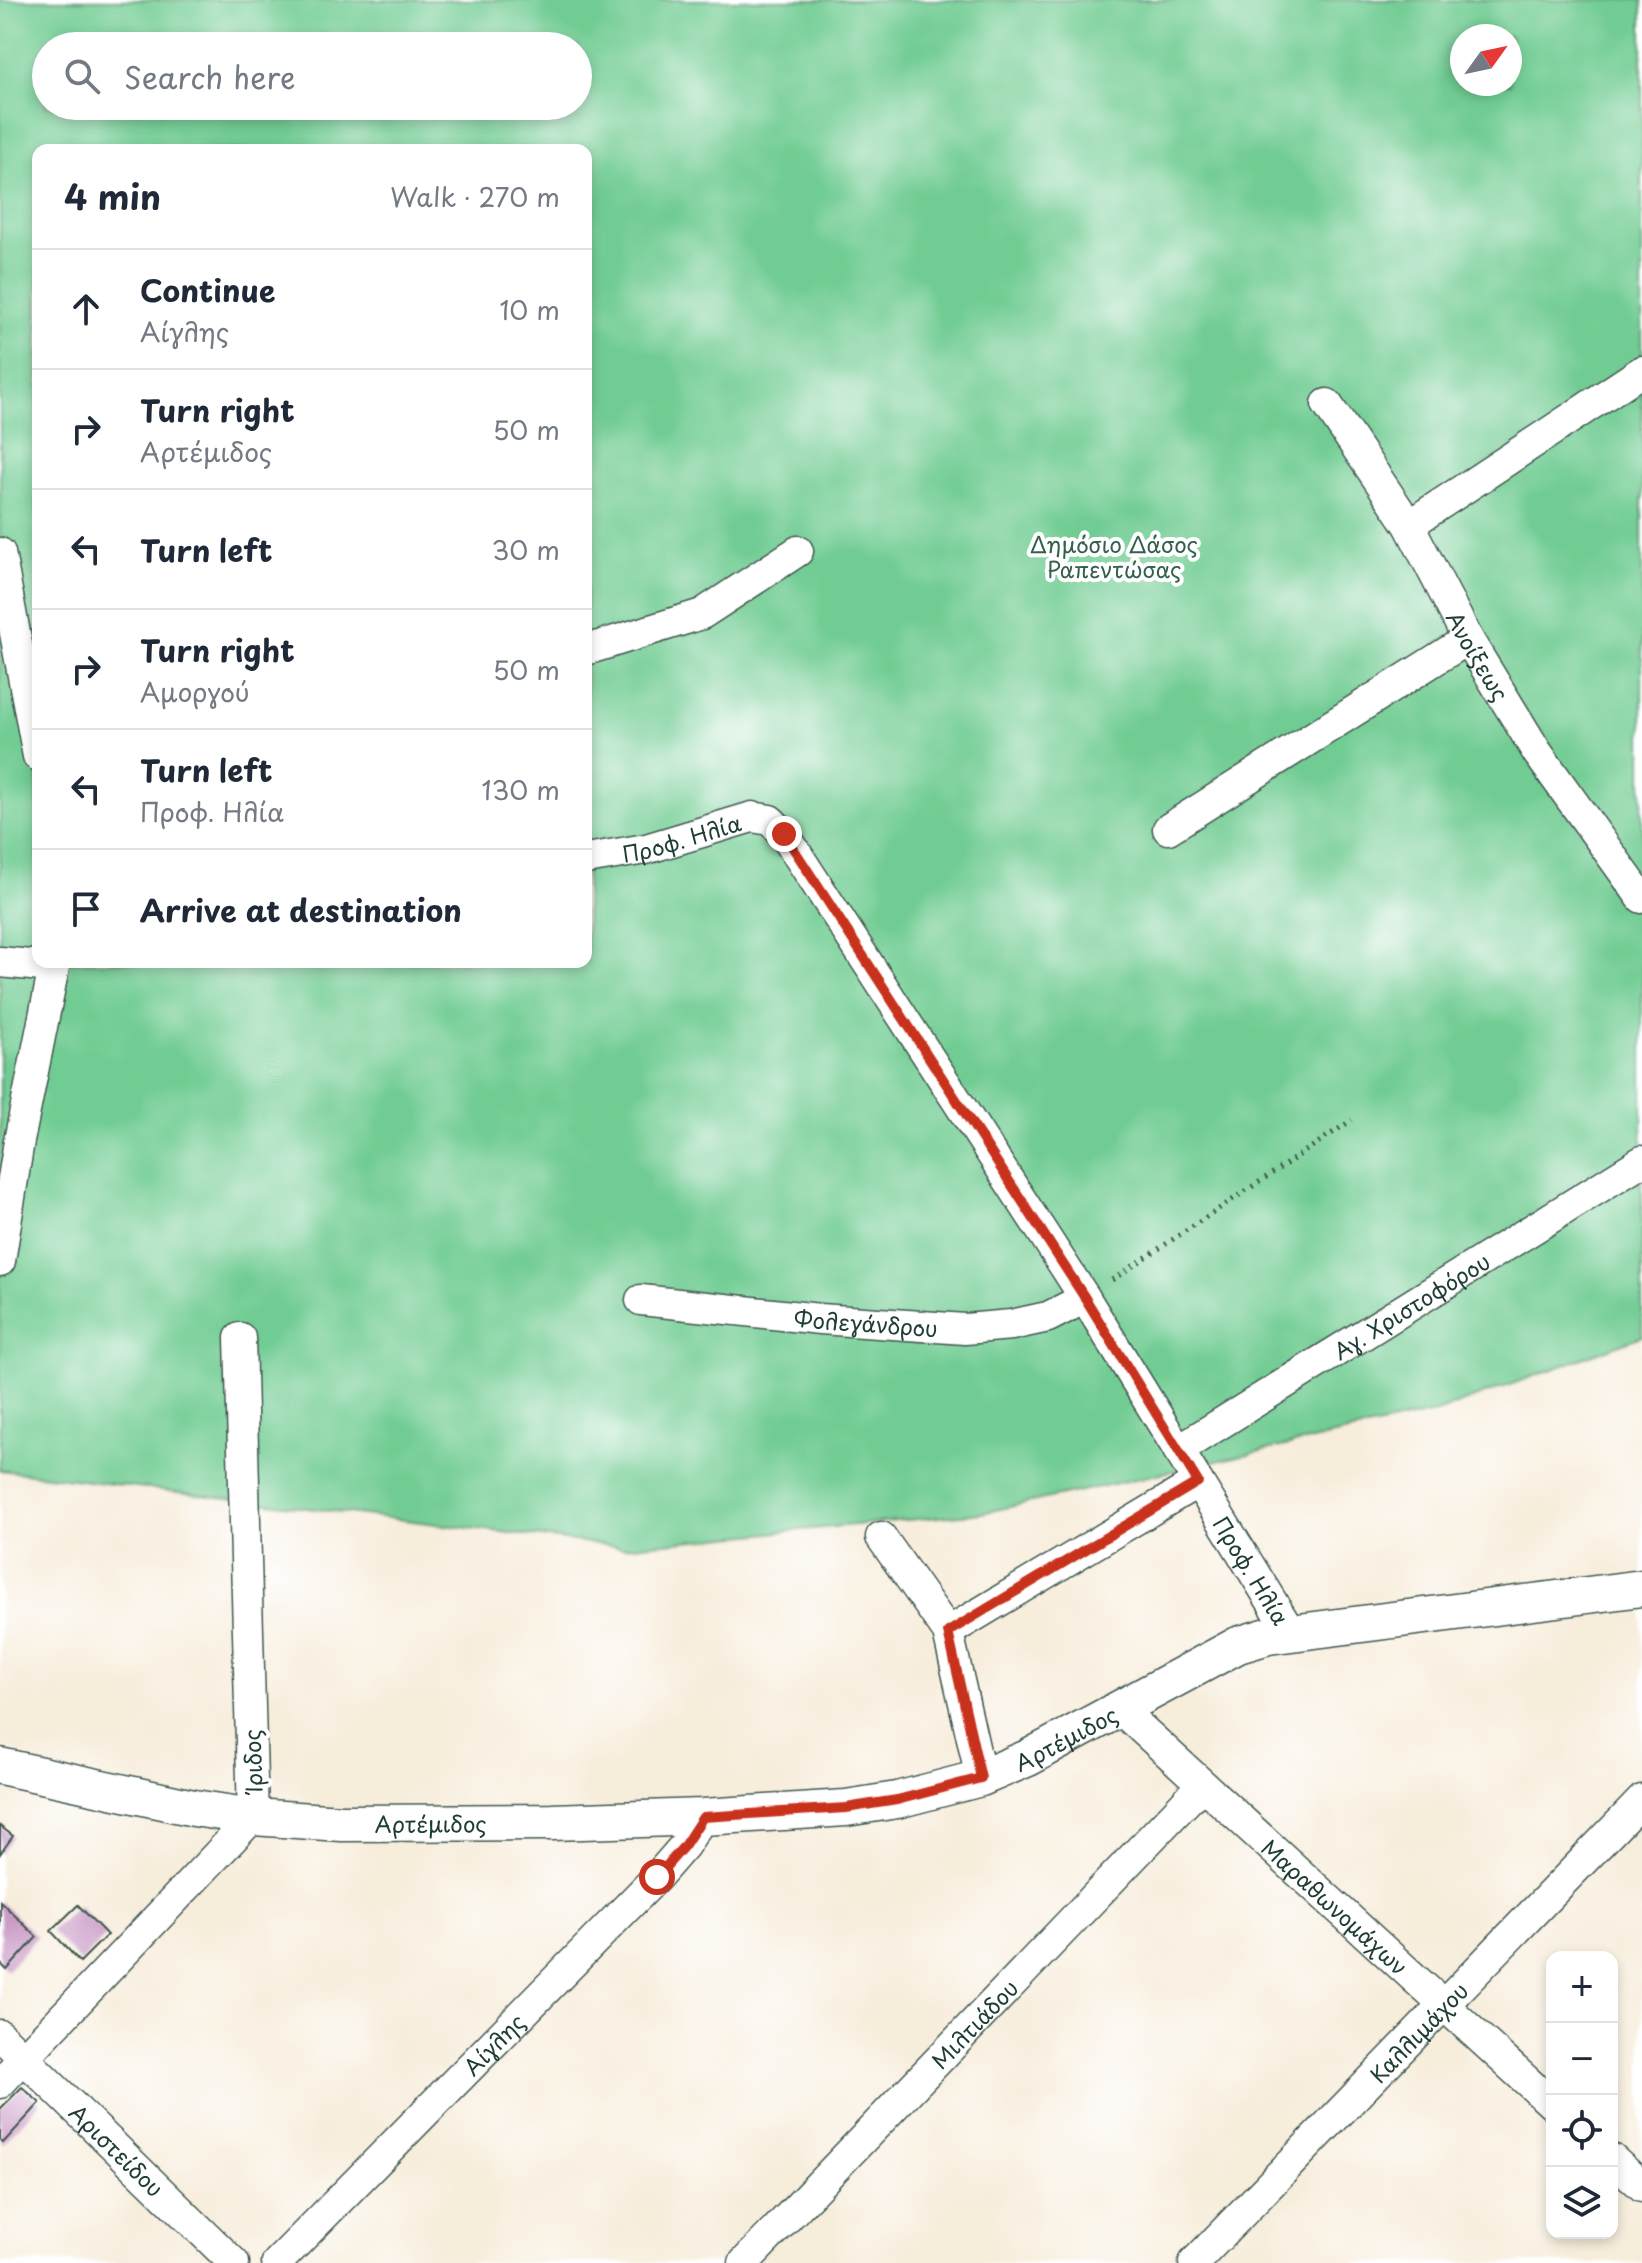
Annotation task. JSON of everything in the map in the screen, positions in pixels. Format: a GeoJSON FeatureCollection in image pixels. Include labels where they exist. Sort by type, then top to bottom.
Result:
{"type":"FeatureCollection","features":[{"type":"Feature","properties":{"kind":"street"},"geometry":{"type":"LineString","coordinates":[[1409,525],[1642,371]]}},
{"type":"Feature","properties":{"kind":"street","name":"Ανοίξεως"},"geometry":{"type":"LineString","coordinates":[[1327,404],[1409,525],[1468,639],[1537,752],[1642,898]]}},
{"type":"Feature","properties":{"kind":"street"},"geometry":{"type":"LineString","coordinates":[[592,648],[702,614],[798,551]]}},
{"type":"Feature","properties":{"kind":"street"},"geometry":{"type":"LineString","coordinates":[[0,553],[32,724]]}},
{"type":"Feature","properties":{"kind":"street"},"geometry":{"type":"LineString","coordinates":[[1168,829],[1468,639]]}},
{"type":"Feature","properties":{"kind":"street","name":"Προφ. Ηλία"},"geometry":{"type":"LineString","coordinates":[[592,858],[646,849],[752,817],[770,820],[797,851],[1085,1298],[1291,1633]]}},
{"type":"Feature","properties":{"kind":"street"},"geometry":{"type":"LineString","coordinates":[[0,962],[32,964]]}},
{"type":"Feature","properties":{"kind":"street"},"geometry":{"type":"LineString","coordinates":[[0,1261],[19,1141],[52,968]]}},
{"type":"Feature","properties":{"kind":"street","name":"Αγ. Χριστοφόρου"},"geometry":{"type":"LineString","coordinates":[[1178,1450],[1642,1161]]}},
{"type":"Feature","properties":{"kind":"street","name":"Φολεγάνδρου"},"geometry":{"type":"LineString","coordinates":[[641,1300],[820,1319],[965,1329],[1011,1325],[1048,1317],[1085,1298]]}},
{"type":"Feature","properties":{"kind":"street","name":"Ίριδος"},"geometry":{"type":"LineString","coordinates":[[0,2083],[253,1817],[240,1338]]}},
{"type":"Feature","properties":{"kind":"street"},"geometry":{"type":"LineString","coordinates":[[948,1632],[1198,1482]]}},
{"type":"Feature","properties":{"kind":"street"},"geometry":{"type":"LineString","coordinates":[[881,1537],[948,1632],[981,1778]]}},
{"type":"Feature","properties":{"kind":"street","name":"Αρτέμιδος"},"geometry":{"type":"LineString","coordinates":[[0,1766],[128,1795],[253,1817],[341,1823],[552,1822],[703,1817],[859,1806],[897,1800],[981,1778],[1028,1758],[1238,1645],[1268,1636],[1642,1588]]}},
{"type":"Feature","properties":{"kind":"street","name":"Μαραθωνομάχων"},"geometry":{"type":"LineString","coordinates":[[1120,1709],[1546,2099]]}},
{"type":"Feature","properties":{"kind":"street","name":"Μιλτιάδου"},"geometry":{"type":"LineString","coordinates":[[744,2263],[1202,1785]]}},
{"type":"Feature","properties":{"kind":"street","name":"Καλλιμάχου"},"geometry":{"type":"LineString","coordinates":[[1194,2263],[1642,1800]]}},
{"type":"Feature","properties":{"kind":"street","name":"Αίγλης"},"geometry":{"type":"LineString","coordinates":[[277,2263],[657,1877],[684,1846],[703,1817]]}},
{"type":"Feature","properties":{"kind":"street","name":"Αριστείδου"},"geometry":{"type":"LineString","coordinates":[[0,2035],[234,2263]]}},
{"type":"Feature","properties":{"kind":"street"},"geometry":{"type":"LineString","coordinates":[[1618,2164],[1642,2186]]}},
{"type":"Feature","properties":{"kind":"path"},"geometry":{"type":"LineString","coordinates":[[1085,1298],[1352,1120]]}},
{"type":"Feature","properties":{"kind":"green space","name":"Δημόσιο Δάσος Ραπεντώσας"},"geometry":{"type":"Polygon","coordinates":[[[0,0],[1642,0],[1642,1336],[1434,1413],[982,1513],[622,1547],[0,1470],[0,0]]]}},
{"type":"Feature","properties":{"kind":"building"},"geometry":{"type":"Polygon","coordinates":[[[0,1826],[13,1836],[0,1854],[0,1826]]]}},
{"type":"Feature","properties":{"kind":"building"},"geometry":{"type":"Polygon","coordinates":[[[0,1901],[37,1937],[7,1970],[0,1963],[0,1901]]]}},
{"type":"Feature","properties":{"kind":"building"},"geometry":{"type":"Polygon","coordinates":[[[78,1905],[107,1935],[80,1962],[51,1931],[78,1905]]]}},
{"type":"Feature","properties":{"kind":"building"},"geometry":{"type":"Polygon","coordinates":[[[22,2087],[40,2103],[3,2143],[0,2140],[0,2109],[22,2087]]]}},
{"type":"Feature","properties":{"kind":"route"},"geometry":{"type":"LineString","coordinates":[[657,1877],[684,1846],[703,1817],[846,1808],[897,1800],[981,1778],[948,1632],[1198,1482],[1085,1298],[784,834]]}}]}
